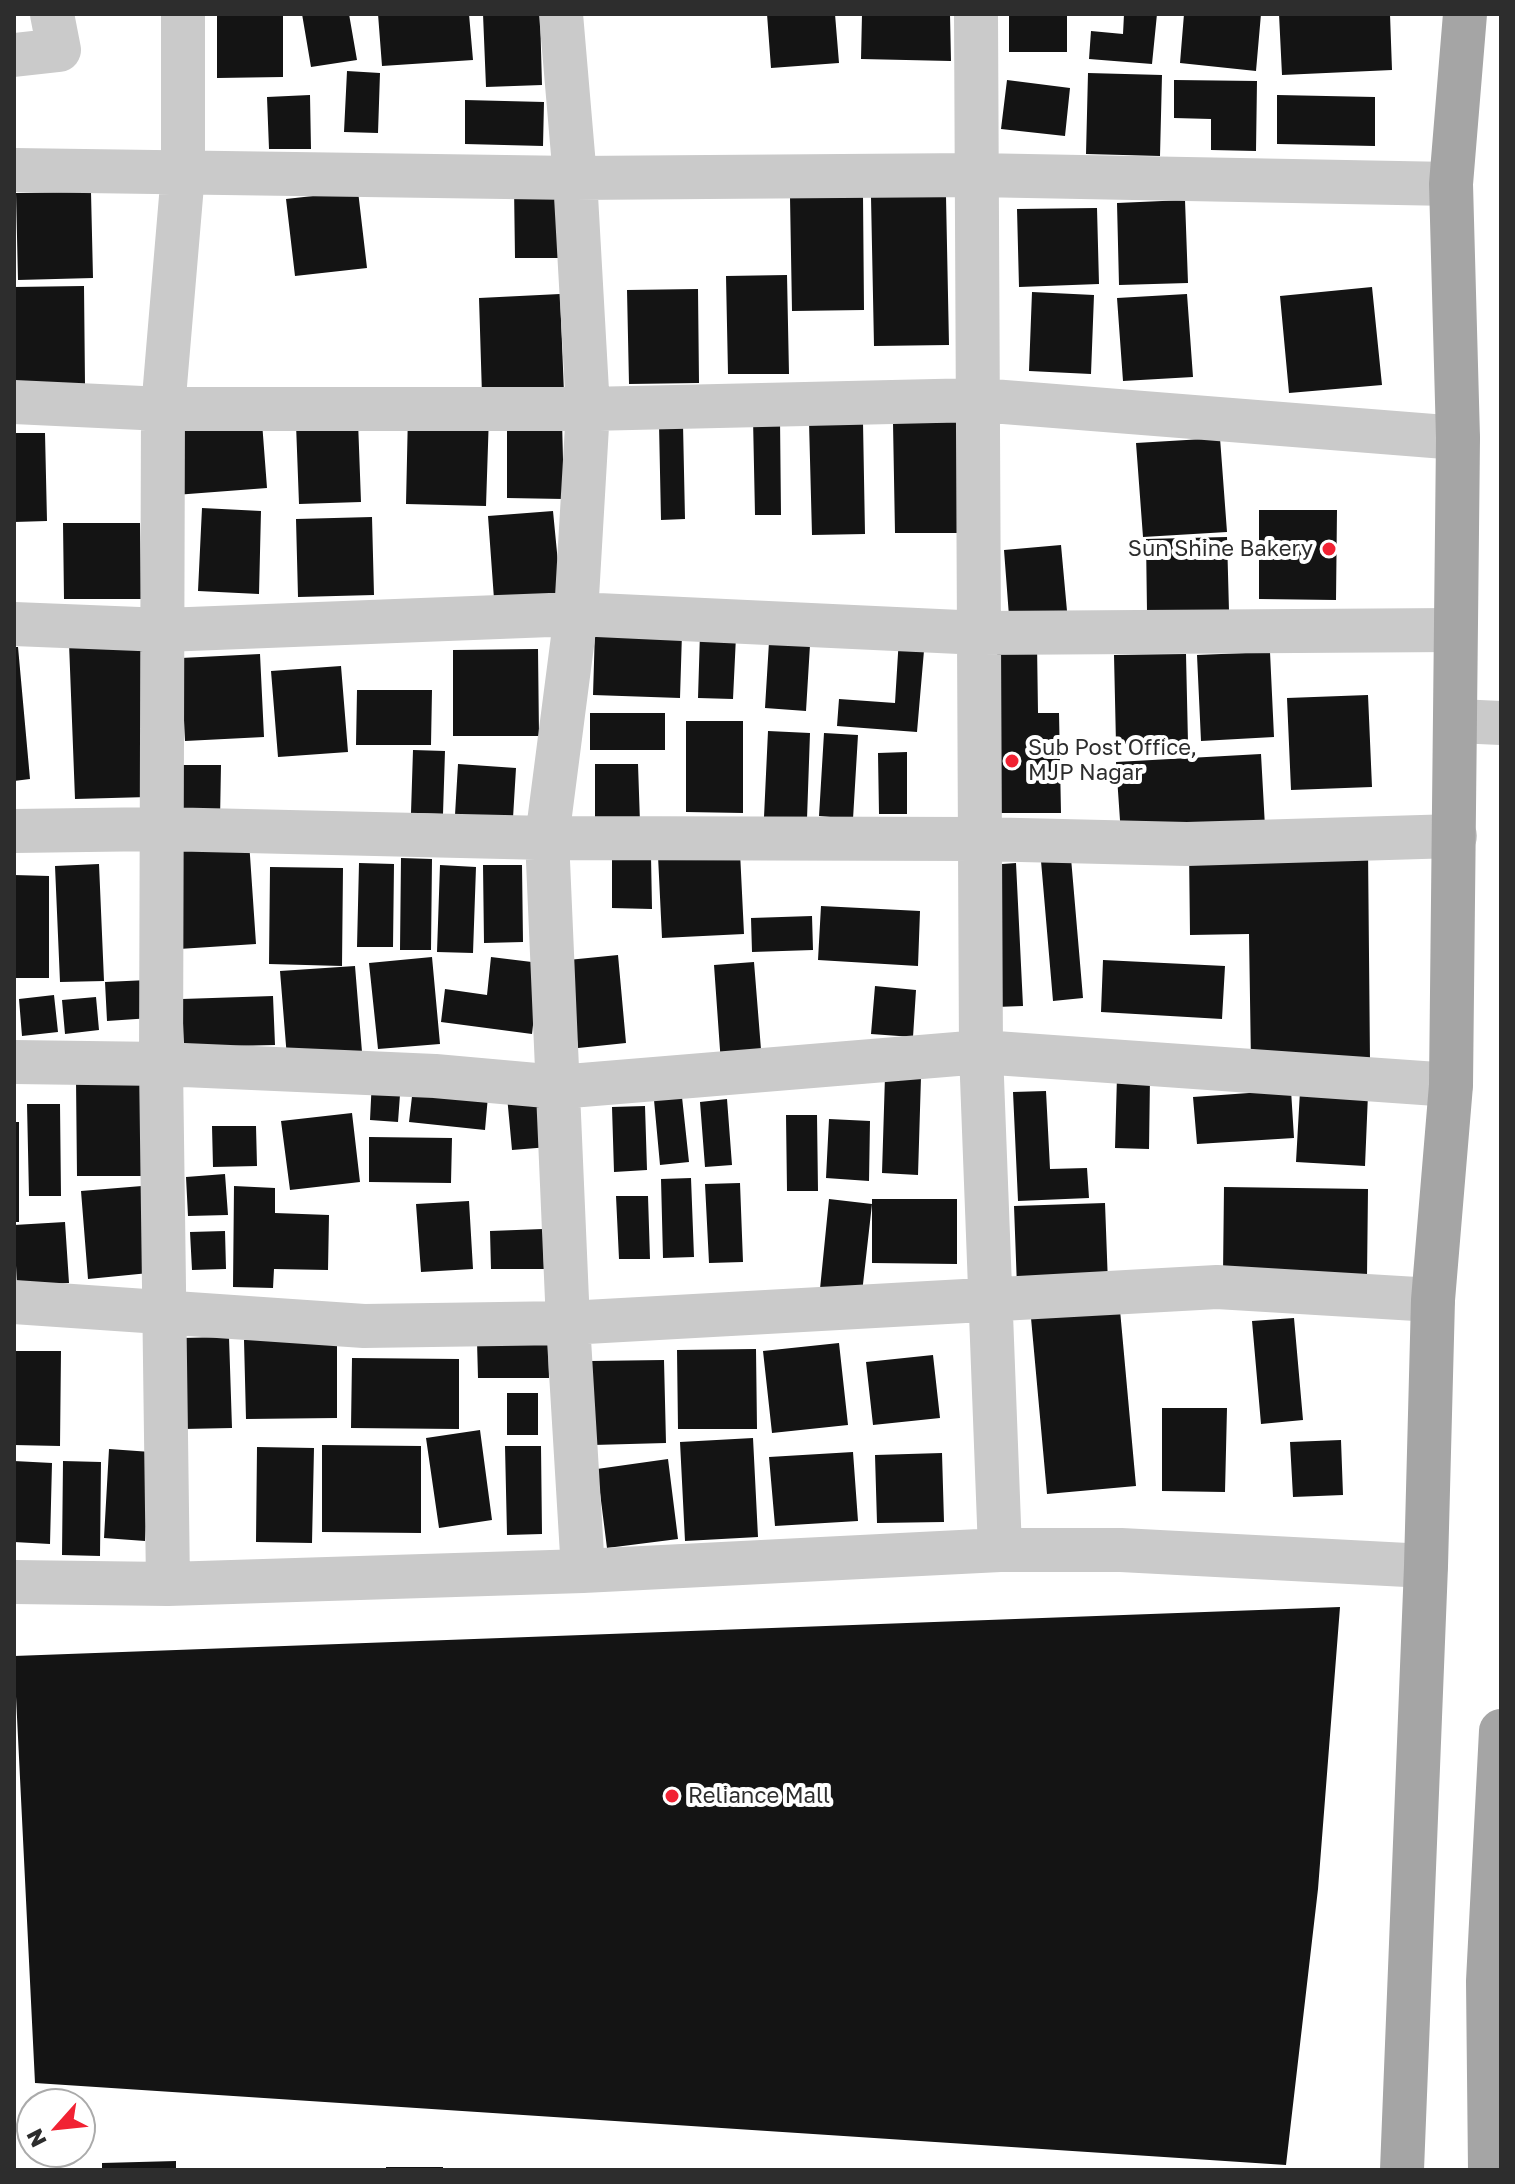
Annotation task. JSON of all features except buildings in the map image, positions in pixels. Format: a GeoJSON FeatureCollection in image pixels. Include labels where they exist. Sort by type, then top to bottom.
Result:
{"type":"FeatureCollection","features":[{"type":"Feature","properties":{"kind":"main road"},"geometry":{"type":"LineString","coordinates":[[1402,2170],[1426,1566],[1433,1300],[1451,1085],[1458,438],[1451,184],[1465,14]]}},
{"type":"Feature","properties":{"kind":"main road"},"geometry":{"type":"LineString","coordinates":[[1490,2170],[1501,1731]]}},
{"type":"Feature","properties":{"kind":"street"},"geometry":{"type":"LineString","coordinates":[[14,55],[59,50],[52,14]]}},
{"type":"Feature","properties":{"kind":"street"},"geometry":{"type":"LineString","coordinates":[[168,1584],[160,829],[164,630],[163,409],[183,173],[183,14]]}},
{"type":"Feature","properties":{"kind":"street"},"geometry":{"type":"LineString","coordinates":[[561,14],[575,178],[588,409],[576,614],[547,838],[568,1323],[583,1571]]}},
{"type":"Feature","properties":{"kind":"street"},"geometry":{"type":"LineString","coordinates":[[976,14],[981,1052],[1000,1550]]}},
{"type":"Feature","properties":{"kind":"street"},"geometry":{"type":"LineString","coordinates":[[14,170],[575,178],[975,175],[1451,184]]}},
{"type":"Feature","properties":{"kind":"street"},"geometry":{"type":"LineString","coordinates":[[14,402],[163,409],[588,409],[979,400],[1458,438]]}},
{"type":"Feature","properties":{"kind":"street"},"geometry":{"type":"LineString","coordinates":[[14,624],[164,630],[576,614],[981,633],[1454,630]]}},
{"type":"Feature","properties":{"kind":"street"},"geometry":{"type":"LineString","coordinates":[[1457,721],[1501,723]]}},
{"type":"Feature","properties":{"kind":"street"},"geometry":{"type":"LineString","coordinates":[[14,831],[160,829],[547,838],[979,839],[1187,844],[1455,836]]}},
{"type":"Feature","properties":{"kind":"street"},"geometry":{"type":"LineString","coordinates":[[14,1062],[161,1064],[435,1076],[558,1087],[981,1052],[1451,1085]]}},
{"type":"Feature","properties":{"kind":"street"},"geometry":{"type":"LineString","coordinates":[[14,1302],[364,1326],[568,1323],[1217,1287],[1433,1300]]}},
{"type":"Feature","properties":{"kind":"street"},"geometry":{"type":"LineString","coordinates":[[14,1582],[168,1584],[583,1571],[1000,1550],[1121,1550],[1426,1566]]}},
{"type":"Feature","properties":{"kind":"place","name":"Sun Shine Bakery"},"geometry":{"type":"Point","coordinates":[1329,549]}},
{"type":"Feature","properties":{"kind":"place","name":"Sub Post Office, MJP Nagar"},"geometry":{"type":"Point","coordinates":[1012,761]}},
{"type":"Feature","properties":{"kind":"place","name":"Reliance Mall"},"geometry":{"type":"Point","coordinates":[672,1796]}}]}
